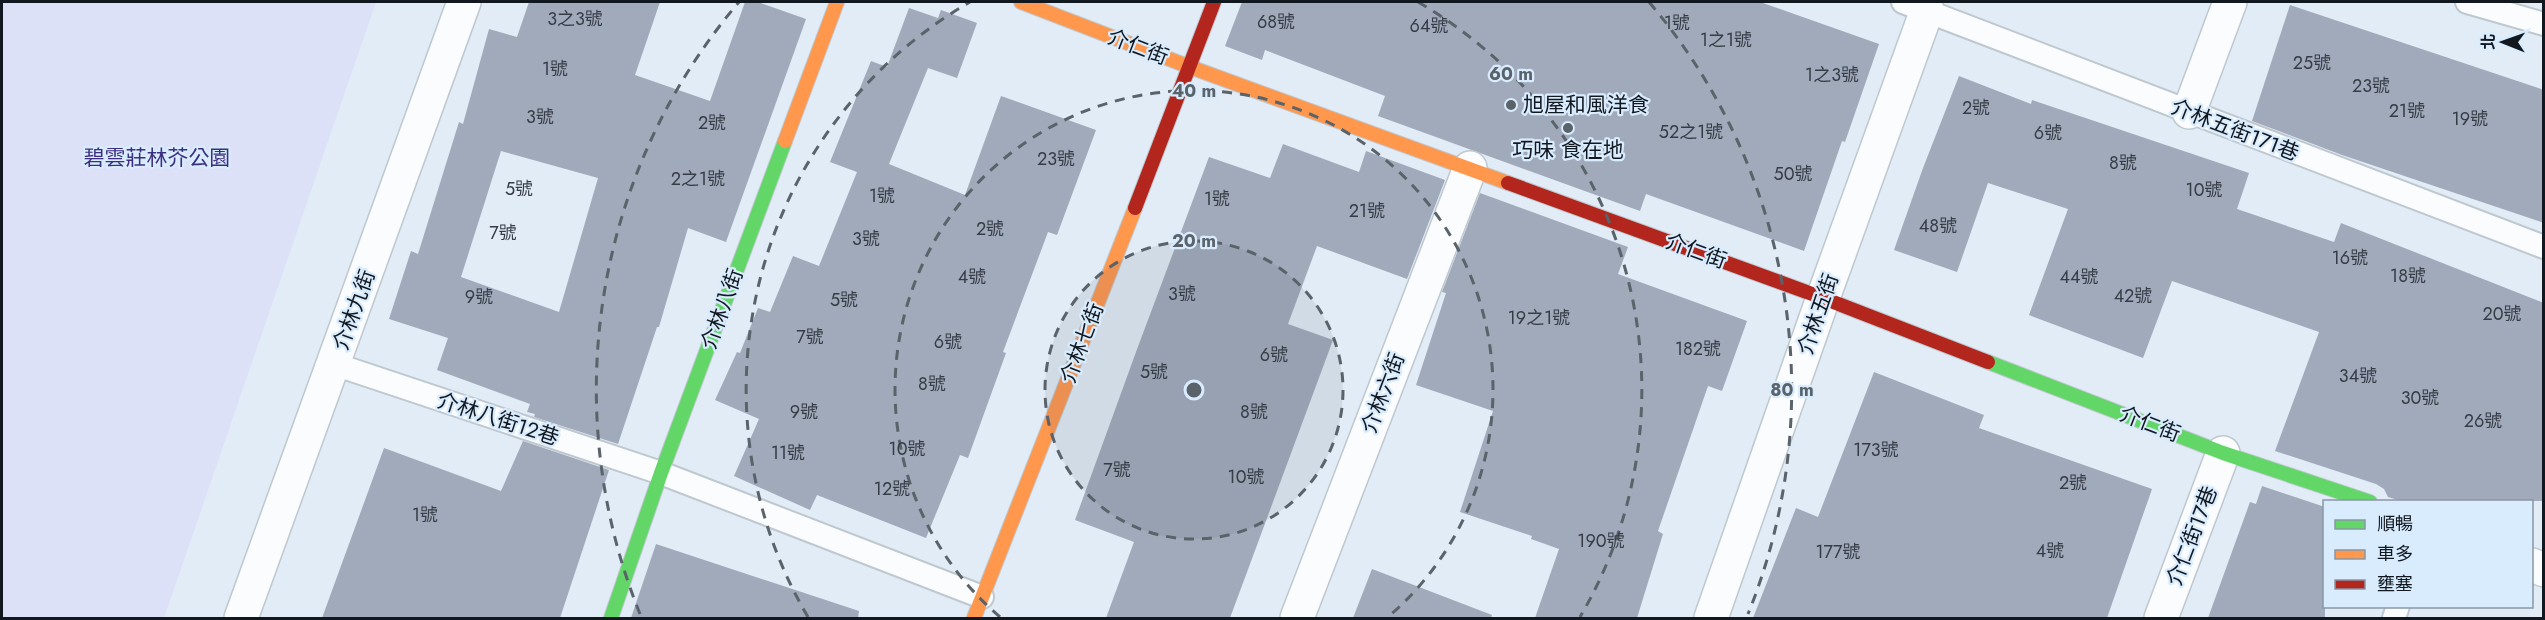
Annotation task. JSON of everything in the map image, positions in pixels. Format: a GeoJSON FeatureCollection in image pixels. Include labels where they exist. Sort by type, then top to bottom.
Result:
{"type":"FeatureCollection","features":[{"type":"Feature","properties":{"kind":"street","name":"介林九街"},"geometry":{"type":"LineString","coordinates":[[241,618],[464,2]]}},
{"type":"Feature","properties":{"kind":"street","name":"介林八街"},"geometry":{"type":"LineString","coordinates":[[611,618],[661,473],[837,2]]}},
{"type":"Feature","properties":{"kind":"street","name":"介仁街"},"geometry":{"type":"LineString","coordinates":[[1021,2],[1190,67],[1823,298],[2223,453],[2367,500]]}},
{"type":"Feature","properties":{"kind":"street","name":"介林七街"},"geometry":{"type":"LineString","coordinates":[[978,608],[1214,2]]}},
{"type":"Feature","properties":{"kind":"street"},"geometry":{"type":"LineString","coordinates":[[2189,112],[2230,2]]}},
{"type":"Feature","properties":{"kind":"street","name":"介林五街"},"geometry":{"type":"LineString","coordinates":[[1711,618],[1823,298],[1915,6]]}},
{"type":"Feature","properties":{"kind":"street","name":"介林六街"},"geometry":{"type":"LineString","coordinates":[[1297,618],[1470,168]]}},
{"type":"Feature","properties":{"kind":"street","name":"介仁街17巷"},"geometry":{"type":"LineString","coordinates":[[2161,618],[2223,453]]}},
{"type":"Feature","properties":{"kind":"lane"},"geometry":{"type":"LineString","coordinates":[[2467,2],[2544,24]]}},
{"type":"Feature","properties":{"kind":"lane","name":"介林五街171巷"},"geometry":{"type":"LineString","coordinates":[[1915,6],[2544,247]]}},
{"type":"Feature","properties":{"kind":"lane","name":"介林八街12巷"},"geometry":{"type":"LineString","coordinates":[[334,364],[661,473],[978,608]]}},
{"type":"Feature","properties":{"kind":"green space","name":"碧雲莊林芥公園"},"geometry":{"type":"Polygon","coordinates":[[[2,2],[376,2],[164,618],[2,618],[2,2]]]}},
{"type":"Feature","properties":{"kind":"building"},"geometry":{"type":"Polygon","coordinates":[[[529,2],[660,2],[635,75],[710,101],[745,2],[758,2],[806,19],[726,242],[688,228],[659,327],[657,327],[618,444],[534,417],[535,414],[527,412],[530,404],[437,370],[448,338],[389,319],[411,251],[418,254],[459,122],[463,124],[489,29],[517,37],[529,2]],[[501,151],[461,277],[559,312],[598,178],[501,151]]]}},
{"type":"Feature","properties":{"kind":"building"},"geometry":{"type":"Polygon","coordinates":[[[1242,2],[1760,2],[1879,44],[1804,251],[1646,194],[1640,211],[1378,116],[1385,96],[1265,50],[1262,60],[1225,46],[1242,2]]]}},
{"type":"Feature","properties":{"kind":"building"},"geometry":{"type":"Polygon","coordinates":[[[2290,5],[2544,90],[2544,223],[2342,155],[2252,121],[2290,5]]]}},
{"type":"Feature","properties":{"kind":"building"},"geometry":{"type":"Polygon","coordinates":[[[909,8],[938,18],[941,10],[977,23],[957,78],[928,68],[889,164],[965,195],[1001,96],[1096,130],[1057,235],[1048,232],[1003,352],[1006,353],[968,458],[960,455],[926,538],[817,495],[810,510],[734,476],[759,419],[715,400],[737,352],[740,353],[758,308],[770,312],[793,256],[819,266],[857,172],[830,162],[871,61],[887,67],[909,8]]]}},
{"type":"Feature","properties":{"kind":"building"},"geometry":{"type":"Polygon","coordinates":[[[1959,76],[2031,104],[2032,100],[2249,173],[2237,209],[2334,242],[2341,223],[2544,303],[2544,501],[2398,500],[2388,497],[2384,489],[2376,484],[2275,451],[2319,332],[2172,281],[2143,358],[2029,315],[2068,209],[1988,183],[1957,272],[1894,250],[1959,76]]]}},
{"type":"Feature","properties":{"kind":"building"},"geometry":{"type":"Polygon","coordinates":[[[1283,144],[1359,172],[1366,151],[1445,180],[1407,279],[1317,246],[1288,324],[1333,340],[1230,618],[1106,618],[1134,542],[1075,520],[1136,352],[1209,157],[1270,178],[1283,144]]]}},
{"type":"Feature","properties":{"kind":"building"},"geometry":{"type":"Polygon","coordinates":[[[1480,193],[1628,247],[1618,274],[1747,321],[1722,391],[1708,386],[1658,531],[1663,534],[1637,618],[1535,618],[1559,549],[1531,539],[1532,536],[1460,512],[1493,411],[1416,385],[1446,293],[1442,292],[1480,193]]]}},
{"type":"Feature","properties":{"kind":"building"},"geometry":{"type":"Polygon","coordinates":[[[1874,372],[1984,415],[1979,428],[2152,489],[2107,618],[1753,618],[1796,508],[1818,517],[1874,372]]]}},
{"type":"Feature","properties":{"kind":"building"},"geometry":{"type":"Polygon","coordinates":[[[523,441],[609,470],[560,618],[322,618],[384,448],[501,491],[523,441]]]}},
{"type":"Feature","properties":{"kind":"building"},"geometry":{"type":"Polygon","coordinates":[[[2262,486],[2323,506],[2323,608],[2325,608],[2325,618],[2208,618],[2250,502],[2256,504],[2262,486]]]}},
{"type":"Feature","properties":{"kind":"building"},"geometry":{"type":"Polygon","coordinates":[[[656,544],[859,611],[858,618],[631,618],[656,544]]]}},
{"type":"Feature","properties":{"kind":"building"},"geometry":{"type":"Polygon","coordinates":[[[1372,569],[1492,615],[1491,618],[1353,618],[1372,569]]]}},
{"type":"Feature","properties":{"kind":"traffic: fast"},"geometry":{"type":"LineString","coordinates":[[611,618],[661,473],[785,141]]}},
{"type":"Feature","properties":{"kind":"traffic: fast"},"geometry":{"type":"LineString","coordinates":[[1988,362],[2223,453],[2364,500]]}},
{"type":"Feature","properties":{"kind":"traffic: slow"},"geometry":{"type":"LineString","coordinates":[[785,141],[837,2]]}},
{"type":"Feature","properties":{"kind":"traffic: slow"},"geometry":{"type":"LineString","coordinates":[[1021,2],[1190,67],[1508,183]]}},
{"type":"Feature","properties":{"kind":"traffic: slow"},"geometry":{"type":"LineString","coordinates":[[974,618],[1135,208]]}},
{"type":"Feature","properties":{"kind":"traffic: jam"},"geometry":{"type":"LineString","coordinates":[[1135,208],[1214,2]]}},
{"type":"Feature","properties":{"kind":"traffic: jam"},"geometry":{"type":"LineString","coordinates":[[1508,183],[1823,298],[1988,362]]}},
{"type":"Feature","properties":{"kind":"place","name":"旭屋和風洋食"},"geometry":{"type":"Point","coordinates":[1511,105]}},
{"type":"Feature","properties":{"kind":"place","name":"巧味 食在地"},"geometry":{"type":"Point","coordinates":[1568,128]}}]}
